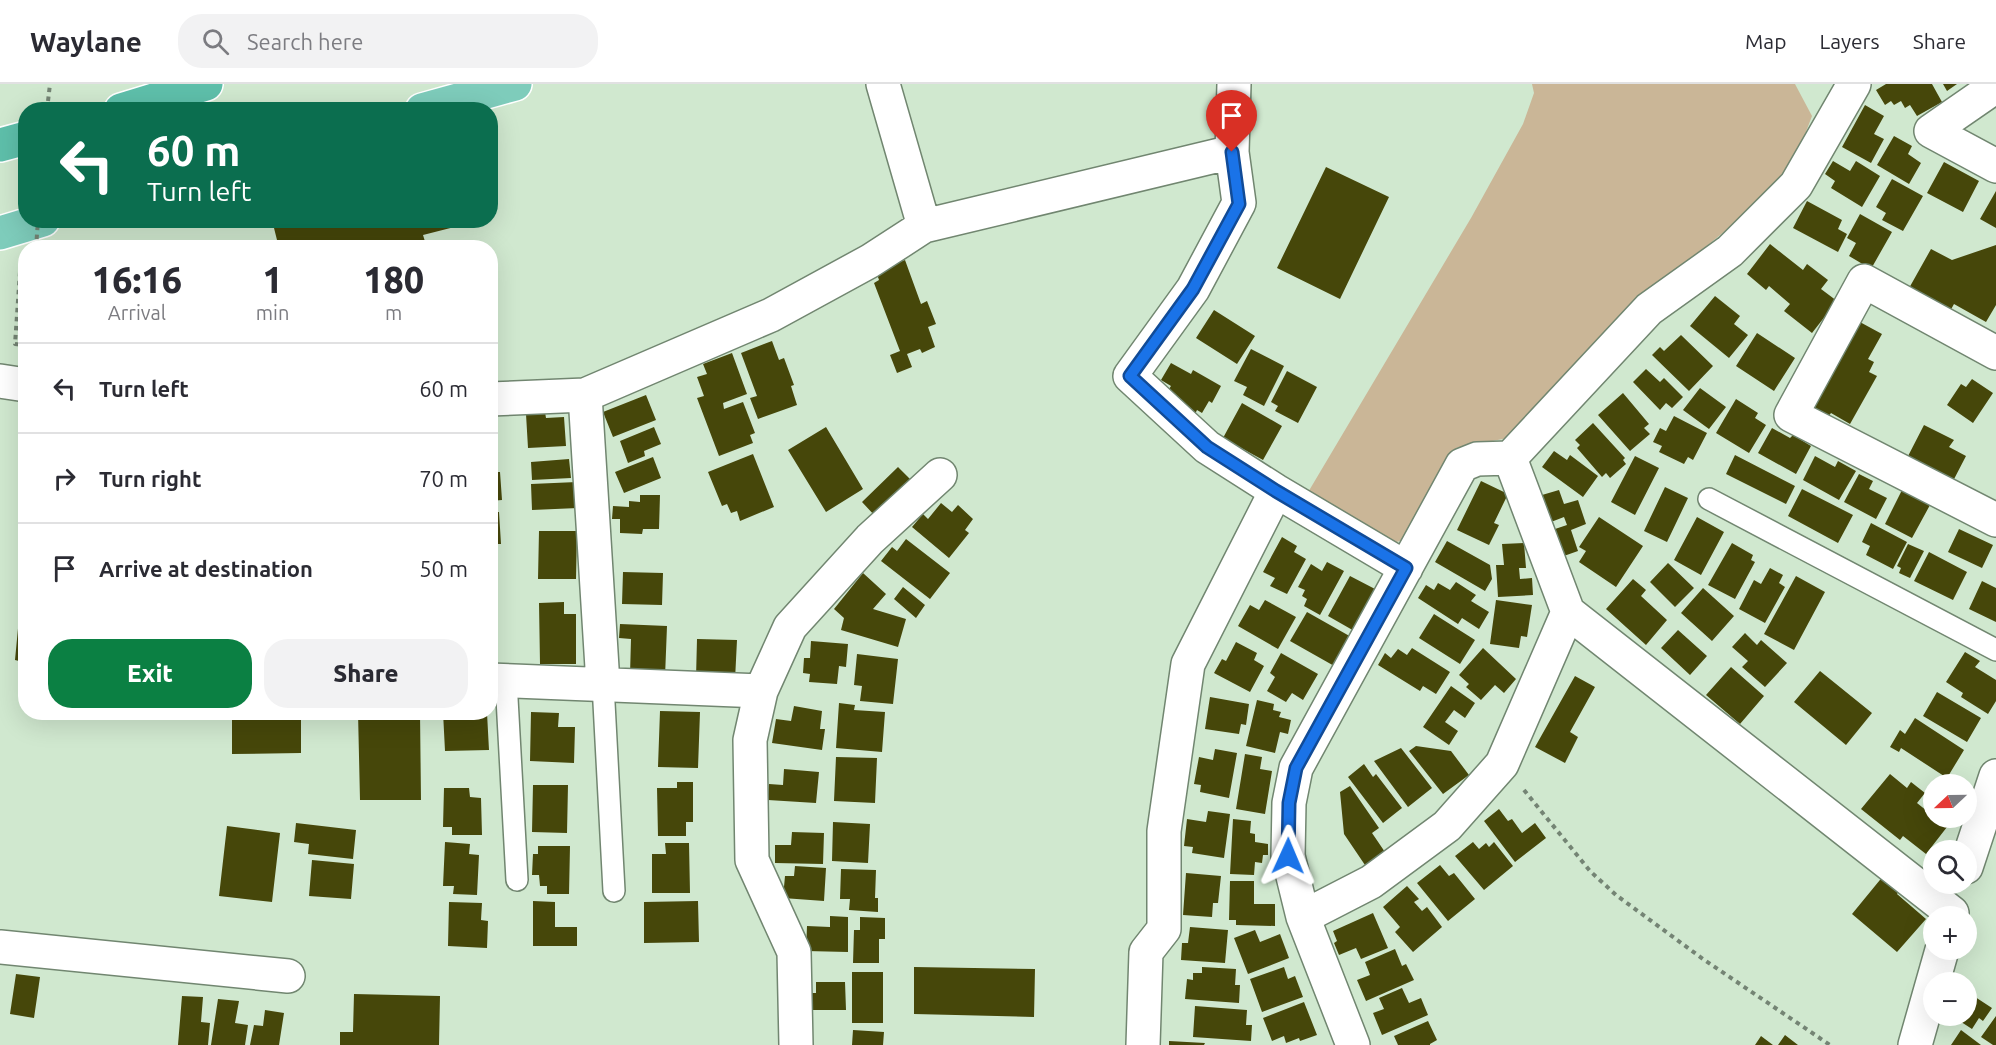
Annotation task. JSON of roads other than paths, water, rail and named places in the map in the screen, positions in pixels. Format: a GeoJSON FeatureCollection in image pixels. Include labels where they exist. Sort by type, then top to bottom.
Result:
{"type":"FeatureCollection","features":[{"type":"Feature","properties":{"kind":"highway"},"geometry":{"type":"LineString","coordinates":[[147,102],[216,84]]}},
{"type":"Feature","properties":{"kind":"highway"},"geometry":{"type":"LineString","coordinates":[[451,102],[515,84]]}},
{"type":"Feature","properties":{"kind":"highway"},"geometry":{"type":"LineString","coordinates":[[0,146],[18,140]]}},
{"type":"Feature","properties":{"kind":"highway"},"geometry":{"type":"LineString","coordinates":[[0,233],[18,228]]}},
{"type":"Feature","properties":{"kind":"street"},"geometry":{"type":"LineString","coordinates":[[883,84],[924,226]]}},
{"type":"Feature","properties":{"kind":"street"},"geometry":{"type":"LineString","coordinates":[[1234,84],[1232,152],[1239,204],[1193,289],[1130,376],[1207,447],[1406,568]]}},
{"type":"Feature","properties":{"kind":"street"},"geometry":{"type":"LineString","coordinates":[[1353,1045],[1303,917],[1288,856],[1289,803],[1296,768],[1461,465],[1477,459],[1510,458],[1649,309],[1730,251],[1796,184],[1854,84]]}},
{"type":"Feature","properties":{"kind":"street"},"geometry":{"type":"LineString","coordinates":[[1996,86],[1931,131],[1996,166]]}},
{"type":"Feature","properties":{"kind":"street"},"geometry":{"type":"LineString","coordinates":[[498,399],[585,395],[771,315],[870,261],[924,226],[1232,152]]}},
{"type":"Feature","properties":{"kind":"street"},"geometry":{"type":"LineString","coordinates":[[1996,353],[1864,281],[1791,415],[1996,520]]}},
{"type":"Feature","properties":{"kind":"street"},"geometry":{"type":"LineString","coordinates":[[0,381],[18,384]]}},
{"type":"Feature","properties":{"kind":"street"},"geometry":{"type":"LineString","coordinates":[[585,395],[603,684]]}},
{"type":"Feature","properties":{"kind":"street"},"geometry":{"type":"LineString","coordinates":[[1510,458],[1568,612],[1955,904]]}},
{"type":"Feature","properties":{"kind":"street"},"geometry":{"type":"LineString","coordinates":[[796,1045],[794,952],[752,860],[750,740],[761,691],[790,627],[870,539],[940,475]]}},
{"type":"Feature","properties":{"kind":"street"},"geometry":{"type":"LineString","coordinates":[[1143,1045],[1146,952],[1164,929],[1164,831],[1188,664],[1276,491]]}},
{"type":"Feature","properties":{"kind":"street"},"geometry":{"type":"LineString","coordinates":[[1303,917],[1371,882],[1447,826],[1502,764],[1568,612]]}},
{"type":"Feature","properties":{"kind":"street"},"geometry":{"type":"LineString","coordinates":[[498,680],[761,691]]}},
{"type":"Feature","properties":{"kind":"street"},"geometry":{"type":"LineString","coordinates":[[1975,840],[1996,776]]}},
{"type":"Feature","properties":{"kind":"street"},"geometry":{"type":"LineString","coordinates":[[0,947],[288,976]]}},
{"type":"Feature","properties":{"kind":"street"},"geometry":{"type":"LineString","coordinates":[[1915,1045],[1939,960]]}},
{"type":"Feature","properties":{"kind":"lane"},"geometry":{"type":"LineString","coordinates":[[1709,499],[1996,650]]}},
{"type":"Feature","properties":{"kind":"lane"},"geometry":{"type":"LineString","coordinates":[[498,680],[517,880]]}},
{"type":"Feature","properties":{"kind":"lane"},"geometry":{"type":"LineString","coordinates":[[603,684],[614,891]]}}]}
